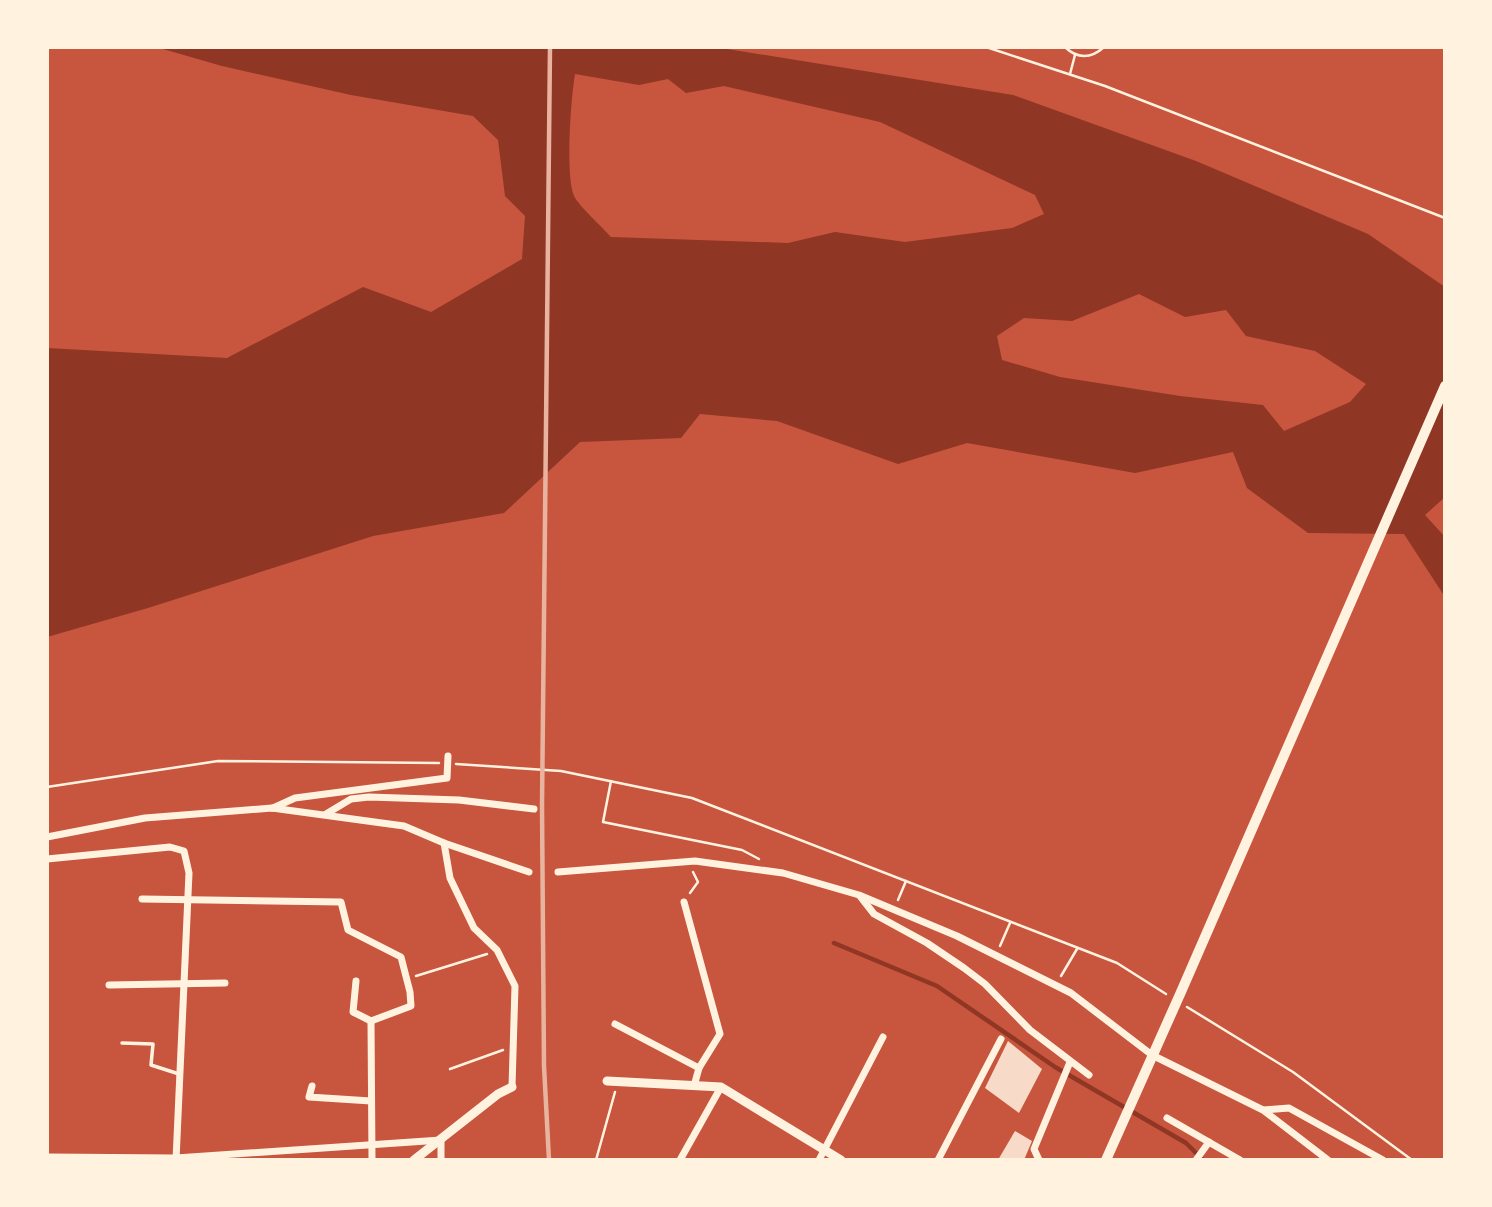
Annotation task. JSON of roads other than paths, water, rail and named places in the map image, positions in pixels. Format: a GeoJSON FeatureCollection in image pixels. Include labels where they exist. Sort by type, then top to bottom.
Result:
{"type":"FeatureCollection","features":[{"type":"Feature","properties":{"kind":"main road"},"geometry":{"type":"LineString","coordinates":[[1106,1160],[1445,386]]}},
{"type":"Feature","properties":{"kind":"street"},"geometry":{"type":"LineString","coordinates":[[272,808],[295,799],[447,778],[448,756]]}},
{"type":"Feature","properties":{"kind":"street"},"geometry":{"type":"LineString","coordinates":[[326,815],[351,800],[369,797],[458,800],[534,809]]}},
{"type":"Feature","properties":{"kind":"street"},"geometry":{"type":"LineString","coordinates":[[47,837],[145,818],[272,808],[404,826],[444,843],[530,872]]}},
{"type":"Feature","properties":{"kind":"street"},"geometry":{"type":"LineString","coordinates":[[414,1160],[498,1094],[512,1087],[515,986],[497,950],[474,928],[450,878],[444,843]]}},
{"type":"Feature","properties":{"kind":"street"},"geometry":{"type":"LineString","coordinates":[[47,859],[170,847],[184,851],[189,873],[176,1159]]}},
{"type":"Feature","properties":{"kind":"street"},"geometry":{"type":"LineString","coordinates":[[558,872],[689,862],[783,873],[859,895],[957,936],[1072,993],[1152,1055],[1263,1110],[1328,1160]]}},
{"type":"Feature","properties":{"kind":"street"},"geometry":{"type":"LineString","coordinates":[[859,895],[874,914],[927,943],[975,976],[1030,1030],[1089,1075]]}},
{"type":"Feature","properties":{"kind":"street"},"geometry":{"type":"LineString","coordinates":[[142,899],[341,902],[348,930],[401,957],[411,1006],[371,1021],[353,1012],[356,981]]}},
{"type":"Feature","properties":{"kind":"street"},"geometry":{"type":"LineString","coordinates":[[684,902],[720,1034],[699,1069],[694,1086]]}},
{"type":"Feature","properties":{"kind":"street"},"geometry":{"type":"LineString","coordinates":[[109,985],[225,983]]}},
{"type":"Feature","properties":{"kind":"street"},"geometry":{"type":"LineString","coordinates":[[371,1021],[372,1160]]}},
{"type":"Feature","properties":{"kind":"street"},"geometry":{"type":"LineString","coordinates":[[615,1024],[699,1069]]}},
{"type":"Feature","properties":{"kind":"street"},"geometry":{"type":"LineString","coordinates":[[819,1160],[883,1037]]}},
{"type":"Feature","properties":{"kind":"street"},"geometry":{"type":"LineString","coordinates":[[938,1160],[1001,1039]]}},
{"type":"Feature","properties":{"kind":"street"},"geometry":{"type":"LineString","coordinates":[[1039,1160],[1034,1149],[1070,1062]]}},
{"type":"Feature","properties":{"kind":"street"},"geometry":{"type":"LineString","coordinates":[[607,1082],[721,1087],[841,1160]]}},
{"type":"Feature","properties":{"kind":"street"},"geometry":{"type":"LineString","coordinates":[[312,1086],[309,1097],[371,1101]]}},
{"type":"Feature","properties":{"kind":"street"},"geometry":{"type":"LineString","coordinates":[[680,1160],[721,1087]]}},
{"type":"Feature","properties":{"kind":"street"},"geometry":{"type":"LineString","coordinates":[[1263,1110],[1289,1108],[1383,1160]]}},
{"type":"Feature","properties":{"kind":"street"},"geometry":{"type":"LineString","coordinates":[[1167,1118],[1240,1160]]}},
{"type":"Feature","properties":{"kind":"street"},"geometry":{"type":"LineString","coordinates":[[47,1157],[176,1159],[441,1140]]}},
{"type":"Feature","properties":{"kind":"street"},"geometry":{"type":"LineString","coordinates":[[441,1140],[441,1160]]}},
{"type":"Feature","properties":{"kind":"street"},"geometry":{"type":"LineString","coordinates":[[1196,1160],[1209,1142]]}},
{"type":"Feature","properties":{"kind":"lane"},"geometry":{"type":"LineString","coordinates":[[122,1043],[153,1044],[151,1065],[180,1074]]}},
{"type":"Feature","properties":{"kind":"waterway"},"geometry":{"type":"LineString","coordinates":[[834,943],[937,986],[1055,1067],[1186,1143],[1203,1160]]}},
{"type":"Feature","properties":{"kind":"railway"},"geometry":{"type":"LineString","coordinates":[[549,1160],[544,1066],[542,806],[550,47]]}}]}
